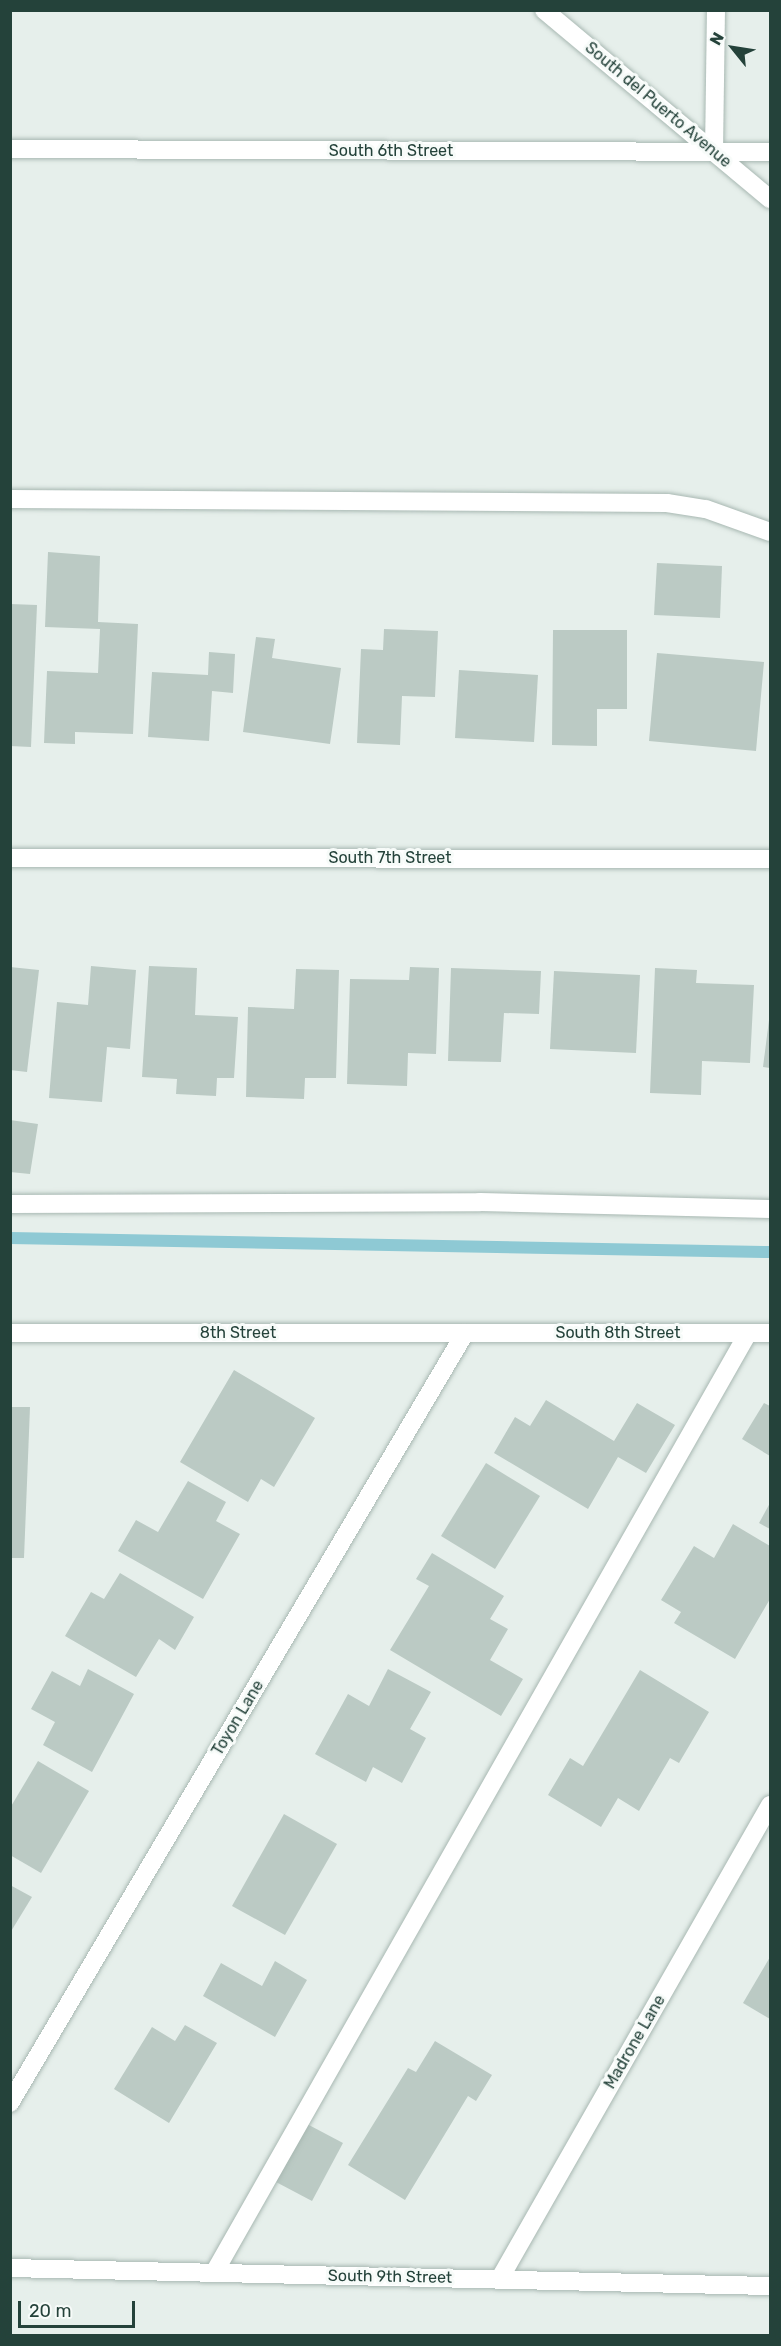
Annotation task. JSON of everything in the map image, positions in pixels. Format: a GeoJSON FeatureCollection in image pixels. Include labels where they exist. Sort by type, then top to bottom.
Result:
{"type":"FeatureCollection","features":[{"type":"Feature","properties":{"kind":"street","name":"South del Puerto Avenue"},"geometry":{"type":"LineString","coordinates":[[544,10],[771,199]]}},
{"type":"Feature","properties":{"kind":"street"},"geometry":{"type":"LineString","coordinates":[[714,152],[716,10]]}},
{"type":"Feature","properties":{"kind":"street","name":"South 6th Street"},"geometry":{"type":"LineString","coordinates":[[10,150],[771,152]]}},
{"type":"Feature","properties":{"kind":"street"},"geometry":{"type":"LineString","coordinates":[[10,499],[667,502],[706,509],[771,532]]}},
{"type":"Feature","properties":{"kind":"street","name":"South 7th Street"},"geometry":{"type":"LineString","coordinates":[[10,858],[771,859]]}},
{"type":"Feature","properties":{"kind":"street"},"geometry":{"type":"LineString","coordinates":[[10,1204],[480,1202],[771,1209]]}},
{"type":"Feature","properties":{"kind":"street","name":"8th Street"},"geometry":{"type":"LineString","coordinates":[[10,1333],[465,1333]]}},
{"type":"Feature","properties":{"kind":"street","name":"South 8th Street"},"geometry":{"type":"LineString","coordinates":[[465,1333],[771,1333]]}},
{"type":"Feature","properties":{"kind":"street","name":"Toyon Lane"},"geometry":{"type":"LineString","coordinates":[[10,2103],[465,1333]]}},
{"type":"Feature","properties":{"kind":"street"},"geometry":{"type":"LineString","coordinates":[[214,2273],[748,1333]]}},
{"type":"Feature","properties":{"kind":"street","name":"Madrone Lane"},"geometry":{"type":"LineString","coordinates":[[499,2280],[771,1805]]}},
{"type":"Feature","properties":{"kind":"street","name":"South 9th Street"},"geometry":{"type":"LineString","coordinates":[[10,2268],[771,2286]]}},
{"type":"Feature","properties":{"kind":"building"},"geometry":{"type":"Polygon","coordinates":[[[48,552],[100,556],[98,622],[138,624],[133,734],[75,732],[75,744],[44,743],[47,671],[98,673],[100,629],[45,627],[48,552]]]}},
{"type":"Feature","properties":{"kind":"building"},"geometry":{"type":"Polygon","coordinates":[[[657,563],[722,566],[720,618],[654,615],[657,563]]]}},
{"type":"Feature","properties":{"kind":"building"},"geometry":{"type":"Polygon","coordinates":[[[10,604],[37,605],[31,747],[10,746],[10,604]]]}},
{"type":"Feature","properties":{"kind":"building"},"geometry":{"type":"Polygon","coordinates":[[[384,629],[438,631],[435,697],[402,696],[400,745],[357,743],[361,649],[383,650],[384,629]]]}},
{"type":"Feature","properties":{"kind":"building"},"geometry":{"type":"Polygon","coordinates":[[[553,630],[627,630],[627,709],[597,709],[597,746],[552,745],[553,630]]]}},
{"type":"Feature","properties":{"kind":"building"},"geometry":{"type":"Polygon","coordinates":[[[256,637],[275,639],[272,658],[341,668],[330,744],[243,732],[256,637]]]}},
{"type":"Feature","properties":{"kind":"building"},"geometry":{"type":"Polygon","coordinates":[[[209,652],[235,654],[233,693],[212,691],[209,741],[148,737],[152,672],[208,675],[209,652]]]}},
{"type":"Feature","properties":{"kind":"building"},"geometry":{"type":"Polygon","coordinates":[[[657,653],[764,662],[756,751],[649,741],[657,653]]]}},
{"type":"Feature","properties":{"kind":"building"},"geometry":{"type":"Polygon","coordinates":[[[459,670],[538,675],[534,742],[455,738],[459,670]]]}},
{"type":"Feature","properties":{"kind":"building"},"geometry":{"type":"Polygon","coordinates":[[[91,966],[136,970],[130,1049],[107,1047],[102,1102],[49,1098],[57,1002],[88,1005],[91,966]]]}},
{"type":"Feature","properties":{"kind":"building"},"geometry":{"type":"Polygon","coordinates":[[[149,966],[197,968],[195,1015],[238,1017],[234,1078],[217,1078],[216,1096],[176,1094],[177,1079],[142,1077],[149,966]]]}},
{"type":"Feature","properties":{"kind":"building"},"geometry":{"type":"Polygon","coordinates":[[[10,967],[39,970],[27,1072],[10,1070],[10,967]]]}},
{"type":"Feature","properties":{"kind":"building"},"geometry":{"type":"Polygon","coordinates":[[[410,967],[439,968],[436,1054],[408,1053],[407,1086],[347,1084],[350,979],[409,980],[410,967]]]}},
{"type":"Feature","properties":{"kind":"building"},"geometry":{"type":"Polygon","coordinates":[[[451,968],[541,971],[539,1014],[504,1013],[501,1062],[448,1061],[451,968]]]}},
{"type":"Feature","properties":{"kind":"building"},"geometry":{"type":"Polygon","coordinates":[[[655,968],[697,970],[696,983],[754,985],[750,1063],[702,1061],[701,1095],[650,1093],[655,968]]]}},
{"type":"Feature","properties":{"kind":"building"},"geometry":{"type":"Polygon","coordinates":[[[296,969],[339,970],[336,1078],[305,1078],[304,1099],[246,1097],[248,1007],[294,1009],[296,969]]]}},
{"type":"Feature","properties":{"kind":"building"},"geometry":{"type":"Polygon","coordinates":[[[554,971],[640,975],[636,1053],[550,1049],[554,971]]]}},
{"type":"Feature","properties":{"kind":"building"},"geometry":{"type":"Polygon","coordinates":[[[770,1021],[770,1068],[763,1067],[770,1021]]]}},
{"type":"Feature","properties":{"kind":"building"},"geometry":{"type":"Polygon","coordinates":[[[10,1120],[38,1124],[30,1174],[10,1172],[10,1120]]]}},
{"type":"Feature","properties":{"kind":"building"},"geometry":{"type":"Polygon","coordinates":[[[234,1370],[315,1418],[274,1487],[261,1479],[248,1502],[180,1462],[234,1370]]]}},
{"type":"Feature","properties":{"kind":"building"},"geometry":{"type":"Polygon","coordinates":[[[546,1400],[614,1441],[637,1403],[675,1425],[646,1473],[618,1457],[588,1509],[494,1453],[515,1417],[530,1426],[546,1400]]]}},
{"type":"Feature","properties":{"kind":"building"},"geometry":{"type":"Polygon","coordinates":[[[764,1403],[770,1406],[770,1456],[742,1439],[764,1403]]]}},
{"type":"Feature","properties":{"kind":"building"},"geometry":{"type":"Polygon","coordinates":[[[10,1407],[30,1407],[24,1558],[10,1558],[10,1407]]]}},
{"type":"Feature","properties":{"kind":"building"},"geometry":{"type":"Polygon","coordinates":[[[486,1463],[540,1496],[495,1569],[441,1536],[486,1463]]]}},
{"type":"Feature","properties":{"kind":"building"},"geometry":{"type":"Polygon","coordinates":[[[188,1481],[226,1502],[216,1521],[240,1534],[203,1599],[118,1551],[136,1520],[158,1532],[188,1481]]]}},
{"type":"Feature","properties":{"kind":"building"},"geometry":{"type":"Polygon","coordinates":[[[770,1503],[770,1529],[759,1523],[770,1503]]]}},
{"type":"Feature","properties":{"kind":"building"},"geometry":{"type":"Polygon","coordinates":[[[733,1524],[770,1546],[770,1599],[735,1659],[674,1623],[681,1612],[661,1600],[694,1546],[714,1558],[733,1524]]]}},
{"type":"Feature","properties":{"kind":"building"},"geometry":{"type":"Polygon","coordinates":[[[432,1553],[504,1596],[490,1619],[508,1629],[490,1660],[523,1679],[501,1716],[390,1650],[429,1586],[416,1579],[432,1553]]]}},
{"type":"Feature","properties":{"kind":"building"},"geometry":{"type":"Polygon","coordinates":[[[120,1573],[194,1617],[175,1650],[159,1639],[136,1677],[65,1636],[91,1592],[104,1599],[120,1573]]]}},
{"type":"Feature","properties":{"kind":"building"},"geometry":{"type":"Polygon","coordinates":[[[88,1669],[134,1694],[92,1772],[43,1745],[55,1722],[31,1709],[52,1671],[80,1686],[88,1669]]]}},
{"type":"Feature","properties":{"kind":"building"},"geometry":{"type":"Polygon","coordinates":[[[388,1669],[431,1692],[410,1729],[426,1738],[402,1783],[373,1767],[366,1782],[315,1754],[348,1694],[369,1706],[388,1669]]]}},
{"type":"Feature","properties":{"kind":"building"},"geometry":{"type":"Polygon","coordinates":[[[640,1670],[709,1712],[679,1763],[670,1758],[639,1811],[618,1798],[601,1827],[548,1795],[570,1758],[583,1766],[640,1670]]]}},
{"type":"Feature","properties":{"kind":"building"},"geometry":{"type":"Polygon","coordinates":[[[38,1761],[89,1791],[41,1873],[10,1855],[10,1808],[38,1761]]]}},
{"type":"Feature","properties":{"kind":"building"},"geometry":{"type":"Polygon","coordinates":[[[284,1814],[337,1844],[285,1935],[232,1906],[284,1814]]]}},
{"type":"Feature","properties":{"kind":"building"},"geometry":{"type":"Polygon","coordinates":[[[10,1885],[32,1897],[10,1933],[10,1885]]]}},
{"type":"Feature","properties":{"kind":"building"},"geometry":{"type":"Polygon","coordinates":[[[770,1957],[770,2019],[743,2003],[770,1957]]]}},
{"type":"Feature","properties":{"kind":"building"},"geometry":{"type":"Polygon","coordinates":[[[275,1961],[307,1980],[275,2037],[203,1996],[221,1963],[262,1986],[275,1961]]]}},
{"type":"Feature","properties":{"kind":"building"},"geometry":{"type":"Polygon","coordinates":[[[185,2025],[217,2043],[169,2123],[114,2089],[152,2027],[175,2041],[185,2025]]]}},
{"type":"Feature","properties":{"kind":"building"},"geometry":{"type":"Polygon","coordinates":[[[435,2041],[492,2075],[476,2101],[468,2096],[405,2200],[348,2165],[408,2068],[416,2072],[435,2041]]]}},
{"type":"Feature","properties":{"kind":"building"},"geometry":{"type":"Polygon","coordinates":[[[307,2124],[343,2143],[312,2201],[276,2182],[307,2124]]]}},
{"type":"Feature","properties":{"kind":"waterway"},"geometry":{"type":"LineString","coordinates":[[10,1238],[770,1252]]}}]}
